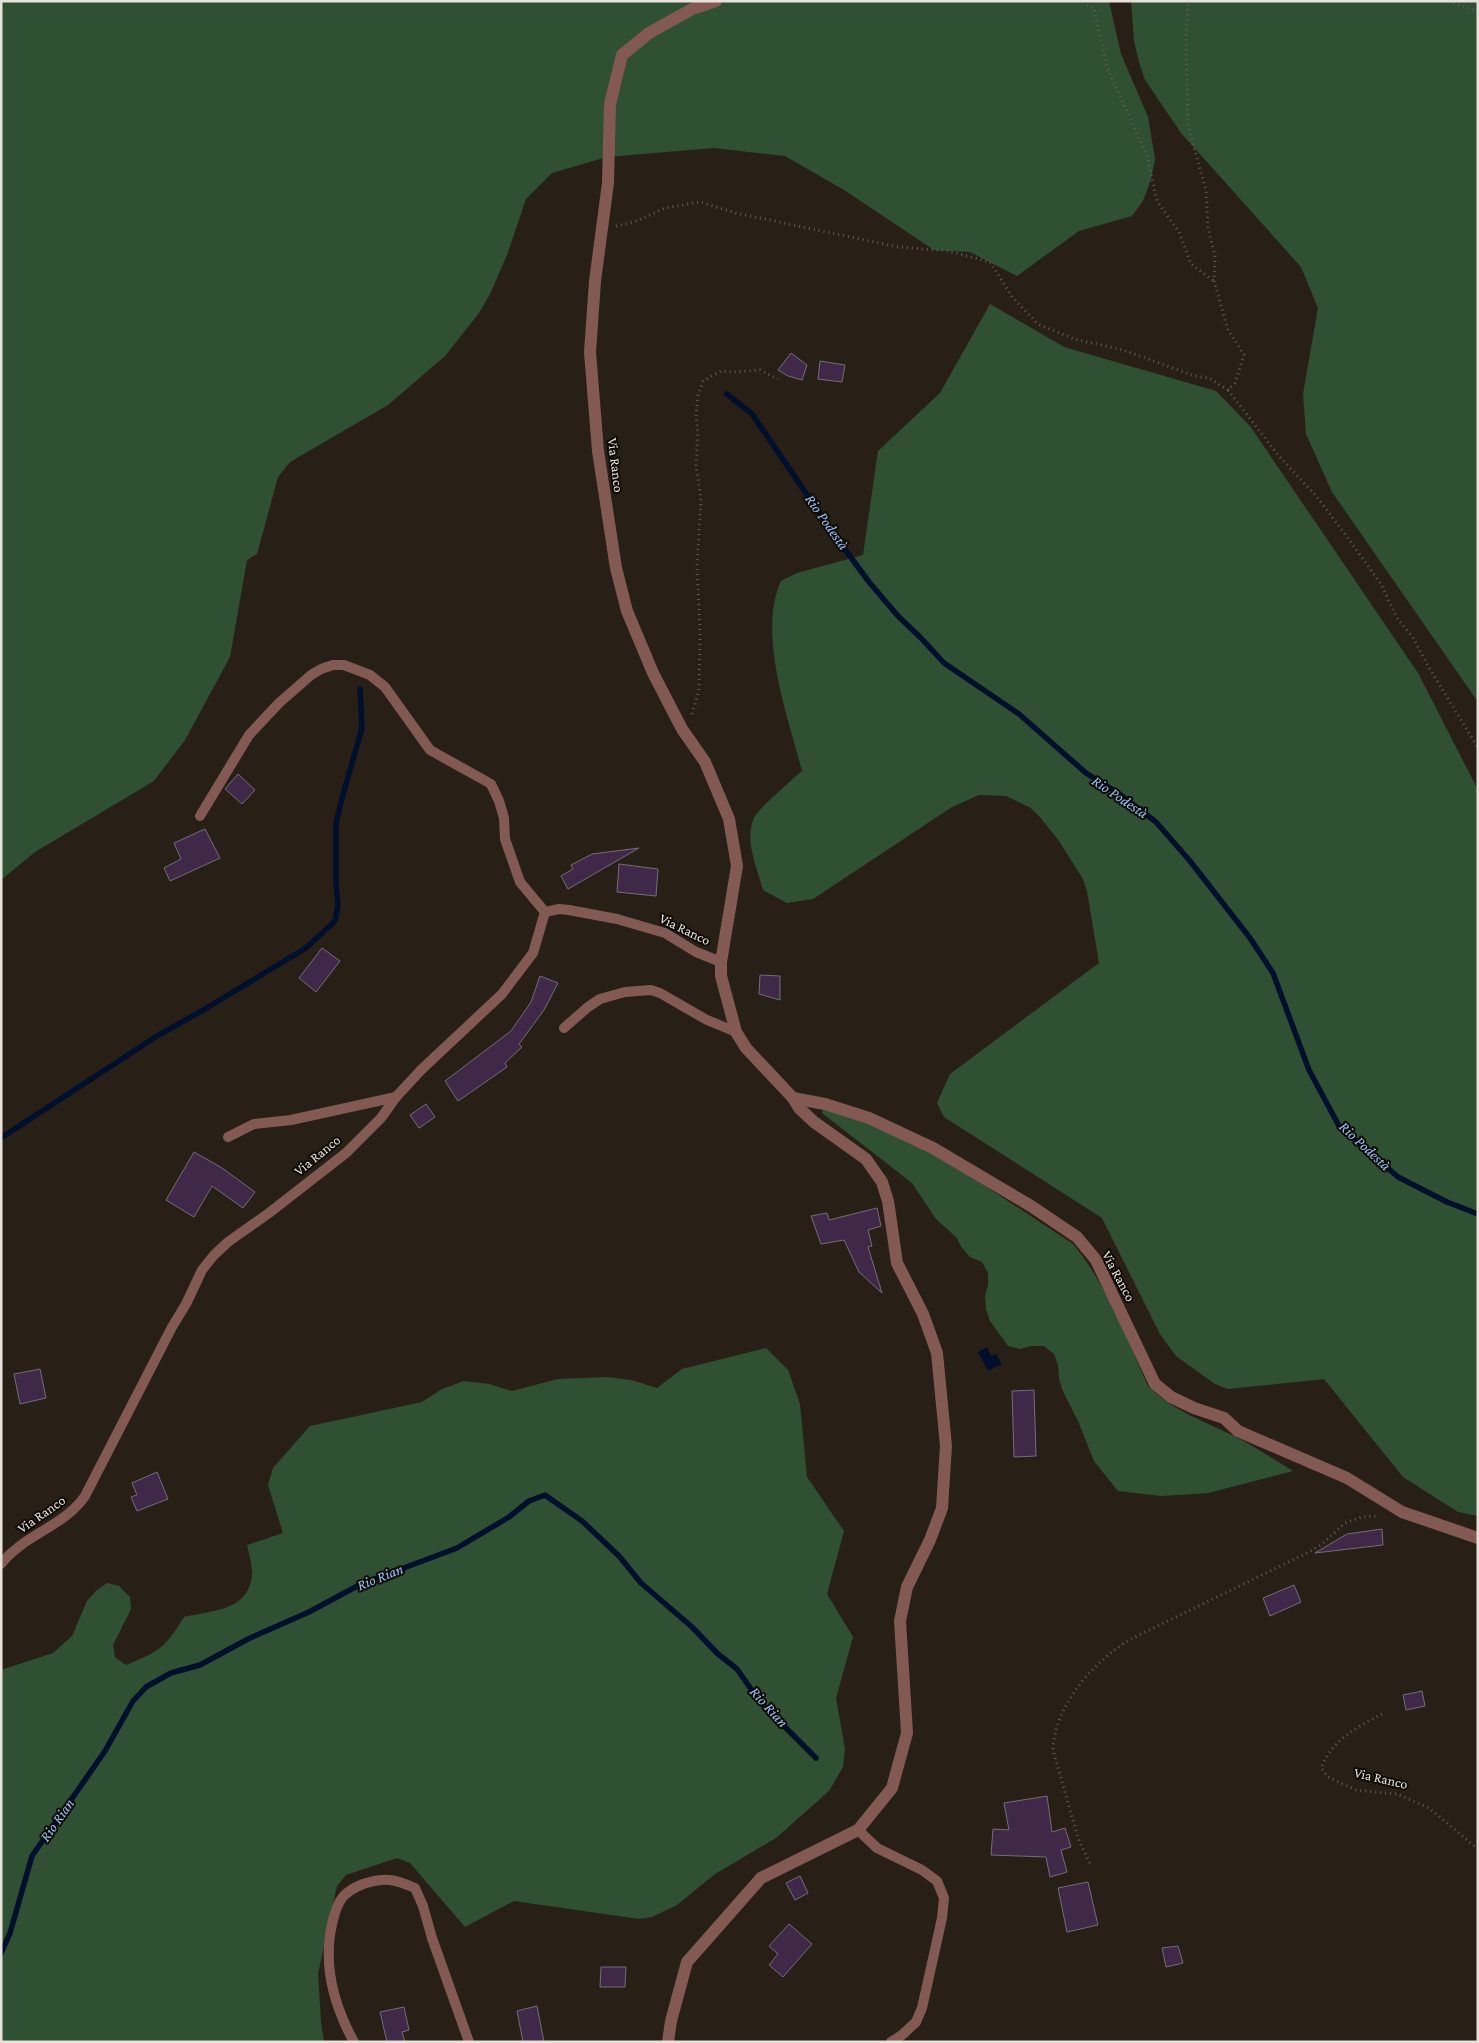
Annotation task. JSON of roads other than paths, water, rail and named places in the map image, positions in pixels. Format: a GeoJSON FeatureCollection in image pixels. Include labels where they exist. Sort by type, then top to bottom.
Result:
{"type":"FeatureCollection","features":[{"type":"Feature","properties":{"kind":"street","name":"Via Ranco"},"geometry":{"type":"LineString","coordinates":[[716,1],[692,9],[649,33],[622,55],[610,104],[608,183],[595,281],[590,352],[598,451],[616,568],[627,611],[653,672],[682,729],[705,762],[730,819],[736,866],[721,962],[721,976],[736,1032],[746,1048],[793,1098],[825,1104],[870,1118],[933,1148],[1031,1206],[1077,1237],[1096,1260],[1154,1384],[1171,1397],[1194,1408],[1224,1418],[1238,1431],[1347,1478],[1402,1512],[1478,1538]]}},
{"type":"Feature","properties":{"kind":"street"},"geometry":{"type":"LineString","coordinates":[[668,2042],[671,2021],[687,1962],[761,1878],[858,1830],[892,1788],[907,1733],[900,1622],[907,1587],[930,1540],[942,1508],[946,1446],[937,1353],[923,1314],[897,1263],[888,1201],[882,1182],[866,1159],[814,1122],[799,1108],[793,1098]]}},
{"type":"Feature","properties":{"kind":"lane"},"geometry":{"type":"LineString","coordinates":[[200,816],[249,735],[279,703],[311,675],[321,669],[333,665],[344,665],[370,675],[385,687],[430,750],[491,784],[499,801],[504,818],[505,839],[520,882],[545,912]]}},
{"type":"Feature","properties":{"kind":"lane","name":"Via Ranco"},"geometry":{"type":"LineString","coordinates":[[1,1564],[38,1533],[77,1508],[86,1496],[202,1270],[214,1255],[246,1228],[269,1213],[346,1153],[381,1118],[396,1097],[421,1070],[502,994],[533,953],[545,912],[559,909],[569,910],[640,925],[665,933],[696,952],[721,962]]}},
{"type":"Feature","properties":{"kind":"lane"},"geometry":{"type":"LineString","coordinates":[[564,1028],[600,999],[625,992],[651,990],[707,1020],[736,1032]]}},
{"type":"Feature","properties":{"kind":"lane"},"geometry":{"type":"LineString","coordinates":[[228,1138],[254,1124],[291,1120],[396,1097]]}},
{"type":"Feature","properties":{"kind":"lane"},"geometry":{"type":"LineString","coordinates":[[858,1830],[877,1848],[922,1870],[936,1881],[944,1898],[942,1918],[922,2008],[916,2022],[891,2042]]}},
{"type":"Feature","properties":{"kind":"lane"},"geometry":{"type":"LineString","coordinates":[[354,2042],[337,2005],[330,1975],[328,1952],[330,1931],[339,1900],[351,1889],[368,1883],[392,1879],[415,1888],[423,1906],[432,1938],[469,2042]]}},
{"type":"Feature","properties":{"kind":"water"},"geometry":{"type":"Polygon","coordinates":[[[987,1347],[991,1356],[996,1354],[1002,1364],[988,1371],[978,1352],[987,1347]]]}},
{"type":"Feature","properties":{"kind":"waterway","name":"Rio Podestà"},"geometry":{"type":"LineString","coordinates":[[727,394],[752,414],[833,533],[869,582],[898,616],[944,663],[1019,714],[1086,773],[1118,793],[1156,822],[1190,861],[1250,938],[1273,973],[1309,1070],[1339,1126],[1398,1177],[1447,1202],[1478,1214]]}},
{"type":"Feature","properties":{"kind":"waterway"},"geometry":{"type":"LineString","coordinates":[[1,1138],[157,1036],[306,948],[335,921],[338,905],[336,823],[362,728],[360,689]]}},
{"type":"Feature","properties":{"kind":"waterway","name":"Rio Rian"},"geometry":{"type":"LineString","coordinates":[[1,1953],[10,1933],[32,1856],[105,1751],[133,1701],[146,1687],[171,1673],[200,1665],[248,1639],[309,1612],[361,1584],[457,1548],[509,1517],[529,1501],[545,1495],[582,1521],[619,1556],[641,1583],[692,1627],[718,1654],[737,1669],[760,1702],[816,1758]]}}]}
